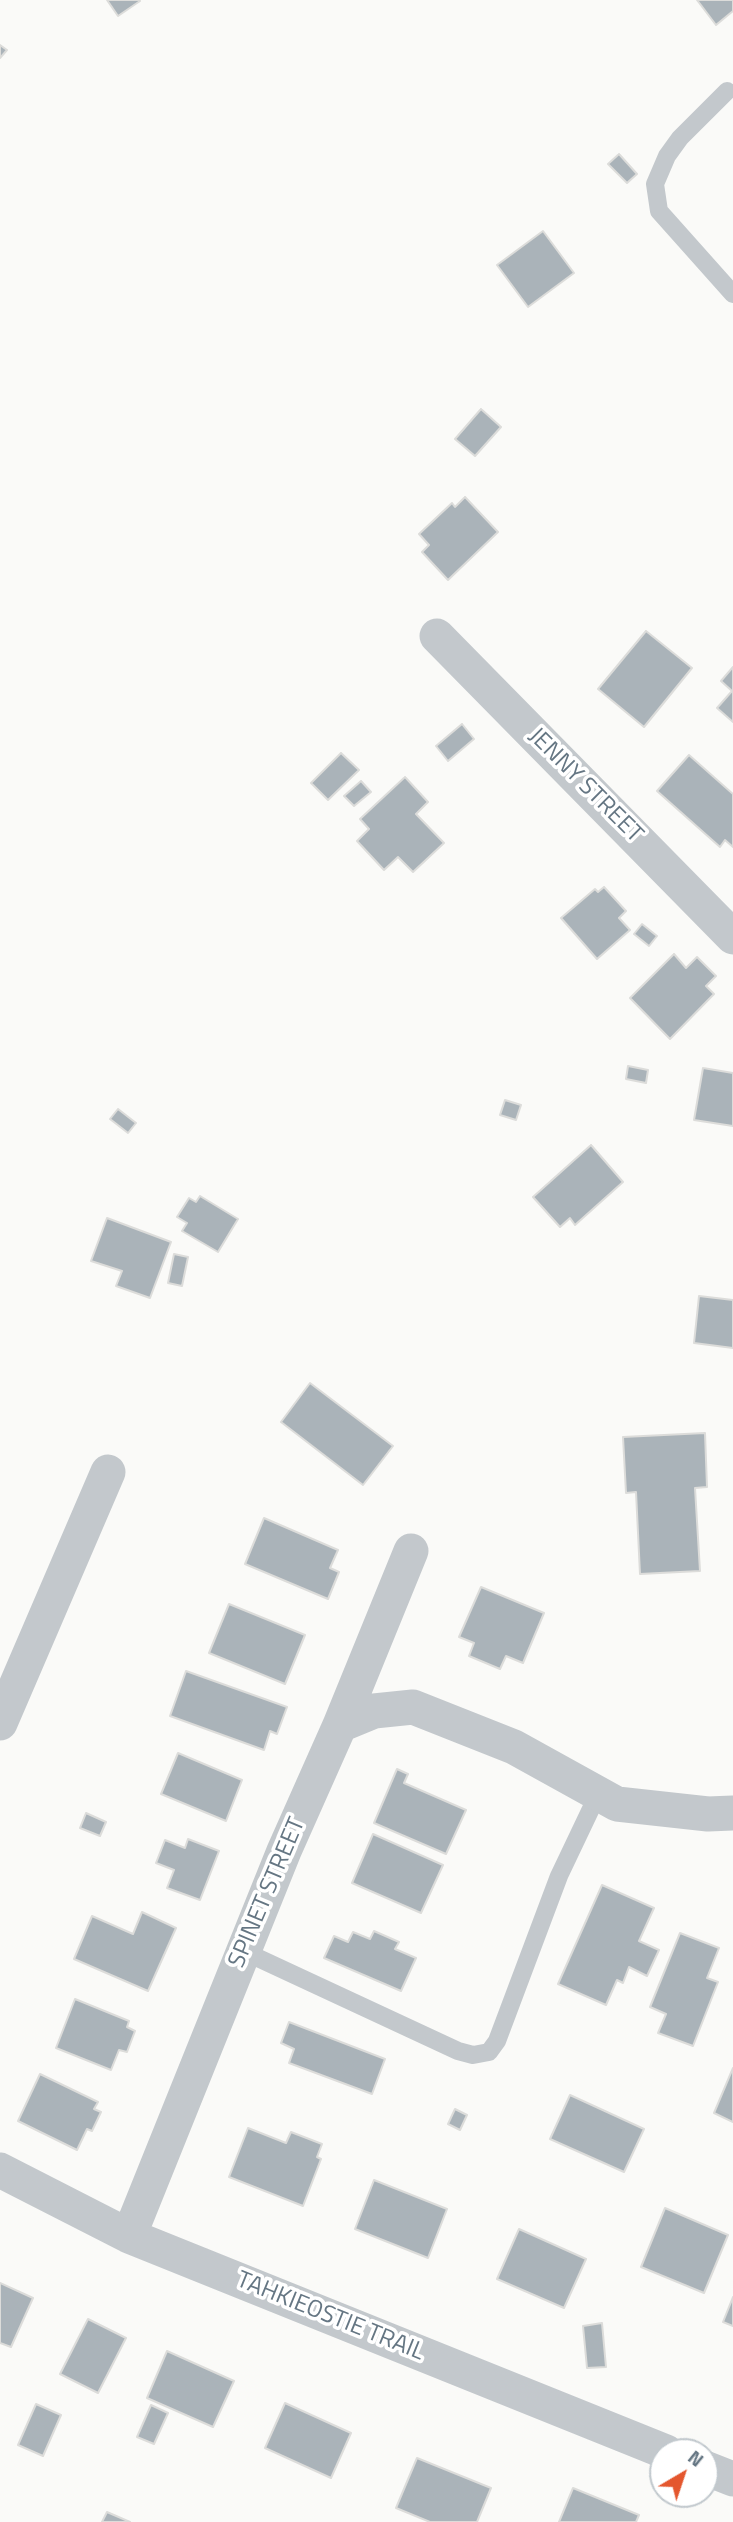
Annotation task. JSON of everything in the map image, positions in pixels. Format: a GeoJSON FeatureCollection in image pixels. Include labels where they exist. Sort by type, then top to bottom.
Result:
{"type":"FeatureCollection","features":[{"type":"Feature","properties":{"kind":"street","name":"JENNY STREET"},"geometry":{"type":"LineString","coordinates":[[437,636],[733,937]]}},
{"type":"Feature","properties":{"kind":"street"},"geometry":{"type":"LineString","coordinates":[[0,1723],[108,1472]]}},
{"type":"Feature","properties":{"kind":"street","name":"SPINET STREET"},"geometry":{"type":"LineString","coordinates":[[129,2236],[284,1851],[340,1725],[411,1551]]}},
{"type":"Feature","properties":{"kind":"street"},"geometry":{"type":"LineString","coordinates":[[340,1725],[374,1711],[413,1707],[514,1747],[617,1804],[708,1814],[733,1814]]}},
{"type":"Feature","properties":{"kind":"street","name":"TAHKIEOSTIE TRAIL"},"geometry":{"type":"LineString","coordinates":[[0,2170],[129,2236],[649,2445]]}},
{"type":"Feature","properties":{"kind":"lane"},"geometry":{"type":"LineString","coordinates":[[727,91],[680,138],[667,156],[655,184],[659,211],[733,294]]}},
{"type":"Feature","properties":{"kind":"lane"},"geometry":{"type":"LineString","coordinates":[[243,1951],[458,2051],[473,2055],[489,2052],[497,2041],[559,1876],[598,1794]]}},
{"type":"Feature","properties":{"kind":"building"},"geometry":{"type":"Polygon","coordinates":[[[107,0],[139,0],[140,1],[118,16],[107,0]]]}},
{"type":"Feature","properties":{"kind":"building"},"geometry":{"type":"Polygon","coordinates":[[[697,0],[733,0],[733,11],[716,25],[697,0]]]}},
{"type":"Feature","properties":{"kind":"building"},"geometry":{"type":"Polygon","coordinates":[[[0,45],[7,50],[0,58],[0,45]]]}},
{"type":"Feature","properties":{"kind":"building"},"geometry":{"type":"Polygon","coordinates":[[[619,154],[637,174],[627,183],[608,164],[619,154]]]}},
{"type":"Feature","properties":{"kind":"building"},"geometry":{"type":"Polygon","coordinates":[[[543,231],[574,273],[528,307],[497,265],[543,231]]]}},
{"type":"Feature","properties":{"kind":"building"},"geometry":{"type":"Polygon","coordinates":[[[481,409],[501,427],[475,456],[455,439],[481,409]]]}},
{"type":"Feature","properties":{"kind":"building"},"geometry":{"type":"Polygon","coordinates":[[[465,497],[498,532],[448,580],[422,552],[429,545],[419,534],[452,503],[455,507],[465,497]]]}},
{"type":"Feature","properties":{"kind":"building"},"geometry":{"type":"Polygon","coordinates":[[[646,631],[692,668],[644,727],[598,689],[646,631]]]}},
{"type":"Feature","properties":{"kind":"building"},"geometry":{"type":"Polygon","coordinates":[[[733,667],[733,722],[717,708],[732,691],[721,681],[733,667]]]}},
{"type":"Feature","properties":{"kind":"building"},"geometry":{"type":"Polygon","coordinates":[[[462,724],[474,739],[448,761],[436,746],[462,724]]]}},
{"type":"Feature","properties":{"kind":"building"},"geometry":{"type":"Polygon","coordinates":[[[341,753],[359,770],[328,800],[311,783],[341,753]]]}},
{"type":"Feature","properties":{"kind":"building"},"geometry":{"type":"Polygon","coordinates":[[[689,755],[733,794],[733,847],[725,840],[720,847],[657,791],[689,755]]]}},
{"type":"Feature","properties":{"kind":"building"},"geometry":{"type":"Polygon","coordinates":[[[405,777],[428,802],[416,814],[444,843],[413,872],[398,857],[384,870],[357,841],[369,829],[360,819],[405,777]]]}},
{"type":"Feature","properties":{"kind":"building"},"geometry":{"type":"Polygon","coordinates":[[[361,781],[371,792],[354,806],[344,796],[361,781]]]}},
{"type":"Feature","properties":{"kind":"building"},"geometry":{"type":"Polygon","coordinates":[[[604,887],[626,911],[619,918],[630,930],[597,959],[561,918],[595,889],[598,892],[604,887]]]}},
{"type":"Feature","properties":{"kind":"building"},"geometry":{"type":"Polygon","coordinates":[[[642,924],[657,936],[649,946],[634,934],[642,924]]]}},
{"type":"Feature","properties":{"kind":"building"},"geometry":{"type":"Polygon","coordinates":[[[674,954],[686,968],[697,957],[716,976],[706,986],[714,994],[670,1039],[630,998],[674,954]]]}},
{"type":"Feature","properties":{"kind":"building"},"geometry":{"type":"Polygon","coordinates":[[[628,1066],[648,1070],[646,1083],[626,1079],[628,1066]]]}},
{"type":"Feature","properties":{"kind":"building"},"geometry":{"type":"Polygon","coordinates":[[[703,1068],[733,1073],[733,1126],[694,1120],[703,1068]]]}},
{"type":"Feature","properties":{"kind":"building"},"geometry":{"type":"Polygon","coordinates":[[[505,1100],[521,1105],[516,1120],[500,1115],[505,1100]]]}},
{"type":"Feature","properties":{"kind":"building"},"geometry":{"type":"Polygon","coordinates":[[[118,1109],[136,1123],[128,1133],[110,1119],[118,1109]]]}},
{"type":"Feature","properties":{"kind":"building"},"geometry":{"type":"Polygon","coordinates":[[[591,1145],[623,1182],[575,1225],[570,1218],[560,1227],[533,1197],[591,1145]]]}},
{"type":"Feature","properties":{"kind":"building"},"geometry":{"type":"Polygon","coordinates":[[[200,1196],[238,1219],[218,1252],[182,1231],[187,1223],[177,1217],[189,1198],[196,1202],[200,1196]]]}},
{"type":"Feature","properties":{"kind":"building"},"geometry":{"type":"Polygon","coordinates":[[[107,1218],[171,1242],[150,1298],[116,1286],[122,1271],[91,1261],[107,1218]]]}},
{"type":"Feature","properties":{"kind":"building"},"geometry":{"type":"Polygon","coordinates":[[[174,1254],[188,1257],[182,1286],[168,1283],[174,1254]]]}},
{"type":"Feature","properties":{"kind":"building"},"geometry":{"type":"Polygon","coordinates":[[[699,1296],[733,1300],[733,1348],[694,1343],[699,1296]]]}},
{"type":"Feature","properties":{"kind":"building"},"geometry":{"type":"Polygon","coordinates":[[[310,1383],[393,1446],[363,1485],[281,1422],[310,1383]]]}},
{"type":"Feature","properties":{"kind":"building"},"geometry":{"type":"Polygon","coordinates":[[[705,1433],[707,1487],[695,1488],[700,1571],[640,1574],[636,1492],[626,1493],[623,1437],[705,1433]]]}},
{"type":"Feature","properties":{"kind":"building"},"geometry":{"type":"Polygon","coordinates":[[[264,1518],[338,1550],[330,1568],[339,1572],[328,1599],[245,1564],[264,1518]]]}},
{"type":"Feature","properties":{"kind":"building"},"geometry":{"type":"Polygon","coordinates":[[[481,1587],[544,1613],[523,1663],[506,1656],[500,1669],[469,1656],[474,1643],[459,1637],[481,1587]]]}},
{"type":"Feature","properties":{"kind":"building"},"geometry":{"type":"Polygon","coordinates":[[[229,1604],[305,1635],[285,1684],[209,1653],[229,1604]]]}},
{"type":"Feature","properties":{"kind":"building"},"geometry":{"type":"Polygon","coordinates":[[[186,1671],[287,1707],[277,1734],[270,1731],[264,1750],[170,1716],[186,1671]]]}},
{"type":"Feature","properties":{"kind":"building"},"geometry":{"type":"Polygon","coordinates":[[[178,1753],[242,1780],[226,1821],[161,1794],[178,1753]]]}},
{"type":"Feature","properties":{"kind":"building"},"geometry":{"type":"Polygon","coordinates":[[[397,1769],[408,1774],[404,1783],[466,1810],[446,1854],[374,1823],[397,1769]]]}},
{"type":"Feature","properties":{"kind":"building"},"geometry":{"type":"Polygon","coordinates":[[[86,1813],[106,1822],[100,1836],[80,1828],[86,1813]]]}},
{"type":"Feature","properties":{"kind":"building"},"geometry":{"type":"Polygon","coordinates":[[[373,1834],[443,1865],[421,1913],[352,1883],[373,1834]]]}},
{"type":"Feature","properties":{"kind":"building"},"geometry":{"type":"Polygon","coordinates":[[[188,1839],[219,1851],[200,1900],[167,1888],[174,1870],[156,1863],[165,1840],[185,1848],[188,1839]]]}},
{"type":"Feature","properties":{"kind":"building"},"geometry":{"type":"Polygon","coordinates":[[[602,1885],[654,1908],[639,1941],[659,1950],[647,1976],[629,1967],[623,1983],[617,1980],[606,2005],[558,1984],[602,1885]]]}},
{"type":"Feature","properties":{"kind":"building"},"geometry":{"type":"Polygon","coordinates":[[[142,1912],[176,1928],[148,1991],[74,1959],[92,1916],[133,1934],[142,1912]]]}},
{"type":"Feature","properties":{"kind":"building"},"geometry":{"type":"Polygon","coordinates":[[[374,1931],[399,1942],[395,1949],[416,1958],[401,1991],[324,1958],[334,1936],[348,1942],[353,1932],[370,1939],[374,1931]]]}},
{"type":"Feature","properties":{"kind":"building"},"geometry":{"type":"Polygon","coordinates":[[[680,1933],[719,1948],[707,1978],[718,1982],[693,2046],[658,2033],[666,2014],[650,2007],[680,1933]]]}},
{"type":"Feature","properties":{"kind":"building"},"geometry":{"type":"Polygon","coordinates":[[[75,1999],[129,2021],[127,2027],[135,2031],[127,2052],[119,2050],[111,2070],[56,2048],[75,1999]]]}},
{"type":"Feature","properties":{"kind":"building"},"geometry":{"type":"Polygon","coordinates":[[[289,2022],[385,2059],[372,2094],[289,2063],[294,2049],[281,2043],[289,2022]]]}},
{"type":"Feature","properties":{"kind":"building"},"geometry":{"type":"Polygon","coordinates":[[[733,2068],[733,2122],[714,2113],[733,2068]]]}},
{"type":"Feature","properties":{"kind":"building"},"geometry":{"type":"Polygon","coordinates":[[[40,2074],[98,2102],[94,2109],[101,2112],[92,2131],[87,2129],[77,2150],[18,2121],[40,2074]]]}},
{"type":"Feature","properties":{"kind":"building"},"geometry":{"type":"Polygon","coordinates":[[[570,2095],[644,2129],[624,2172],[550,2139],[570,2095]]]}},
{"type":"Feature","properties":{"kind":"building"},"geometry":{"type":"Polygon","coordinates":[[[455,2109],[467,2115],[460,2130],[448,2124],[455,2109]]]}},
{"type":"Feature","properties":{"kind":"building"},"geometry":{"type":"Polygon","coordinates":[[[248,2128],[286,2143],[291,2132],[322,2144],[317,2157],[321,2159],[303,2206],[229,2177],[248,2128]]]}},
{"type":"Feature","properties":{"kind":"building"},"geometry":{"type":"Polygon","coordinates":[[[374,2180],[447,2209],[428,2258],[355,2229],[374,2180]]]}},
{"type":"Feature","properties":{"kind":"building"},"geometry":{"type":"Polygon","coordinates":[[[665,2208],[728,2235],[704,2293],[641,2267],[665,2208]]]}},
{"type":"Feature","properties":{"kind":"building"},"geometry":{"type":"Polygon","coordinates":[[[519,2229],[586,2259],[564,2308],[497,2279],[519,2229]]]}},
{"type":"Feature","properties":{"kind":"building"},"geometry":{"type":"Polygon","coordinates":[[[0,2283],[33,2298],[11,2347],[0,2343],[0,2283]]]}},
{"type":"Feature","properties":{"kind":"building"},"geometry":{"type":"Polygon","coordinates":[[[733,2297],[733,2326],[723,2322],[733,2297]]]}},
{"type":"Feature","properties":{"kind":"building"},"geometry":{"type":"Polygon","coordinates":[[[88,2319],[126,2338],[98,2393],[60,2374],[88,2319]]]}},
{"type":"Feature","properties":{"kind":"building"},"geometry":{"type":"Polygon","coordinates":[[[602,2323],[606,2367],[587,2368],[583,2326],[602,2323]]]}},
{"type":"Feature","properties":{"kind":"building"},"geometry":{"type":"Polygon","coordinates":[[[167,2351],[234,2381],[213,2427],[147,2398],[167,2351]]]}},
{"type":"Feature","properties":{"kind":"building"},"geometry":{"type":"Polygon","coordinates":[[[285,2403],[351,2433],[331,2478],[265,2448],[285,2403]]]}},
{"type":"Feature","properties":{"kind":"building"},"geometry":{"type":"Polygon","coordinates":[[[36,2404],[61,2415],[43,2456],[18,2445],[36,2404]]]}},
{"type":"Feature","properties":{"kind":"building"},"geometry":{"type":"Polygon","coordinates":[[[151,2405],[168,2413],[154,2444],[137,2437],[151,2405]]]}},
{"type":"Feature","properties":{"kind":"building"},"geometry":{"type":"Polygon","coordinates":[[[417,2458],[491,2488],[477,2522],[430,2522],[396,2508],[417,2458]]]}},
{"type":"Feature","properties":{"kind":"building"},"geometry":{"type":"Polygon","coordinates":[[[573,2488],[639,2515],[636,2522],[559,2522],[573,2488]]]}},
{"type":"Feature","properties":{"kind":"building"},"geometry":{"type":"Polygon","coordinates":[[[107,2512],[130,2522],[102,2522],[107,2512]]]}}]}
